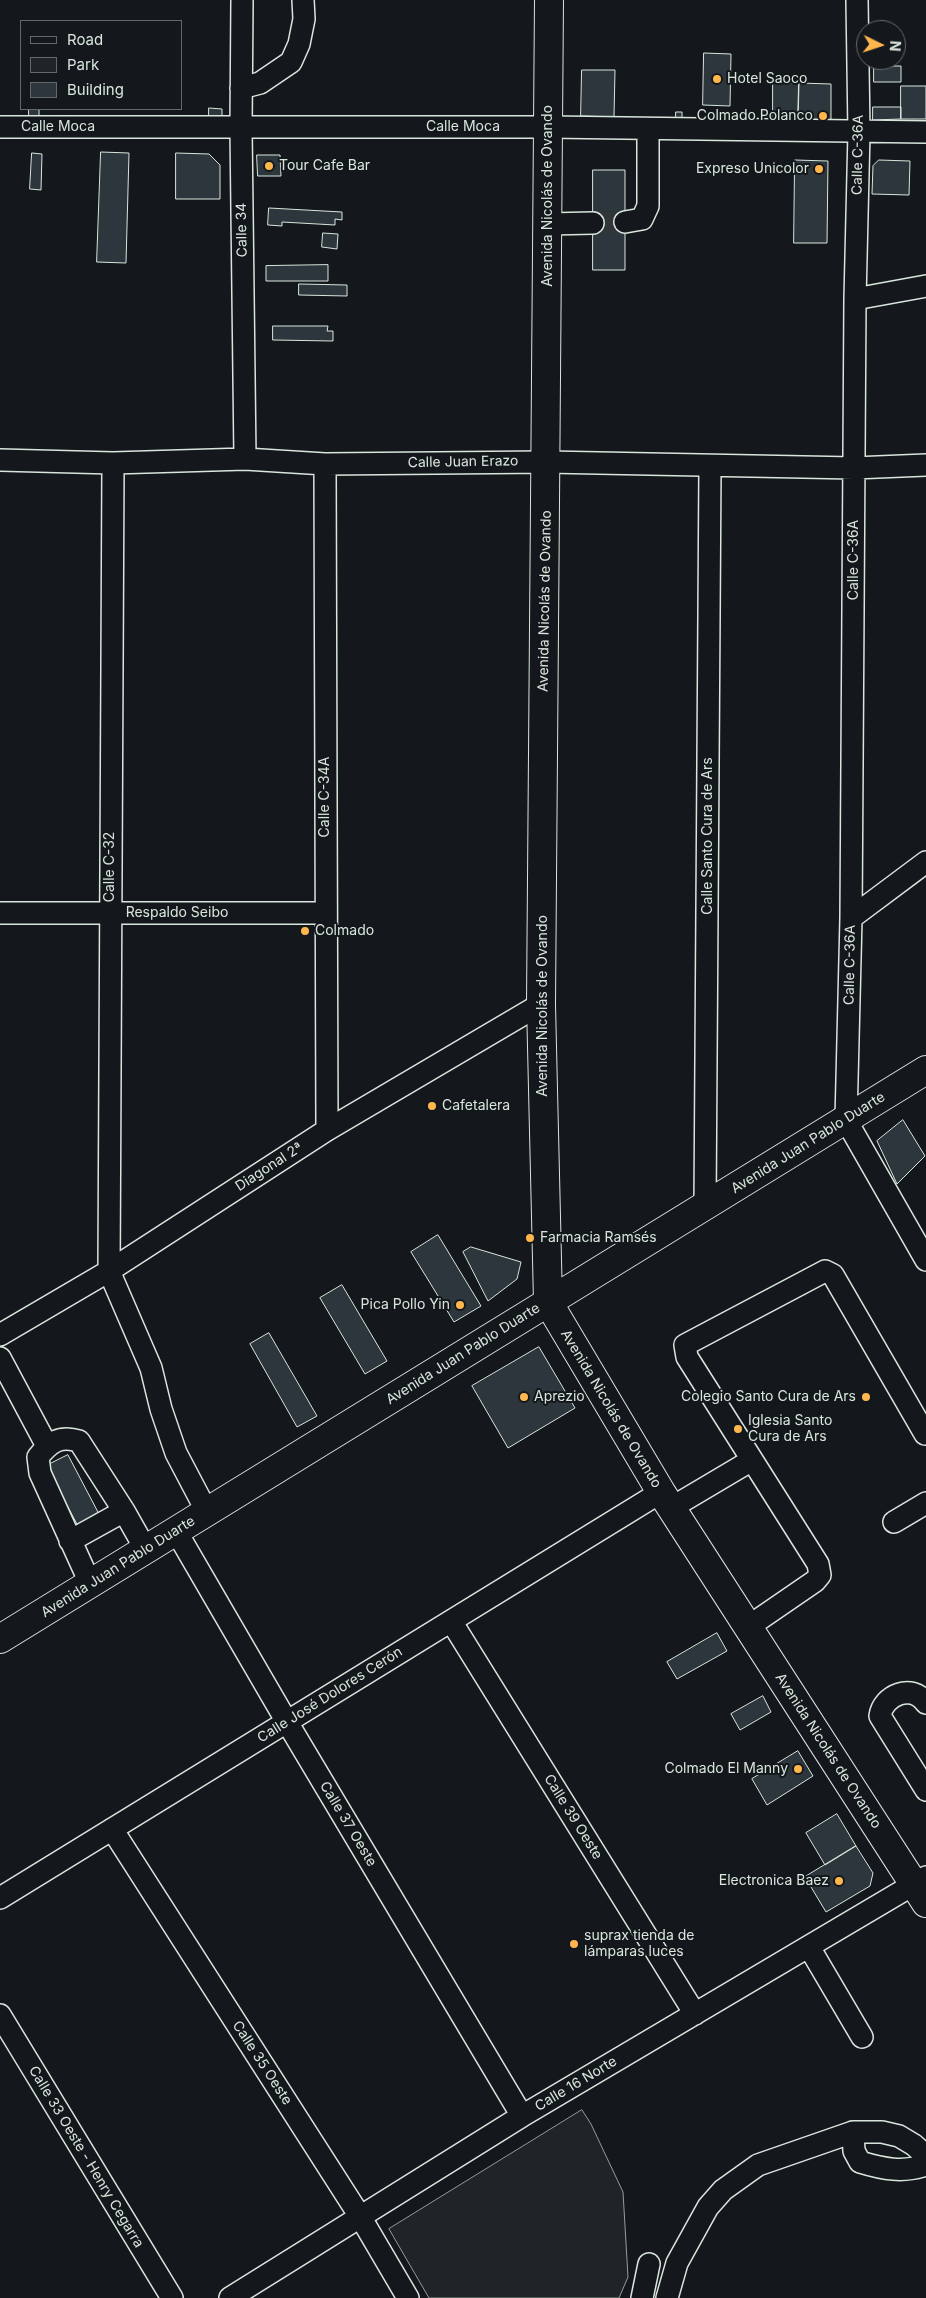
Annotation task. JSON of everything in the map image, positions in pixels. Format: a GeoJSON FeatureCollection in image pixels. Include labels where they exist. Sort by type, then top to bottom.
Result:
{"type":"FeatureCollection","features":[{"type":"Feature","properties":{"kind":"main road","name":"Avenida Nicolás de Ovando"},"geometry":{"type":"LineString","coordinates":[[549,0],[547,462],[541,1004],[548,1302],[666,1500],[922,1888]]}},
{"type":"Feature","properties":{"kind":"main road","name":"Avenida Juan Pablo Duarte"},"geometry":{"type":"LineString","coordinates":[[0,1639],[926,1070]]}},
{"type":"Feature","properties":{"kind":"street","name":"Calle 34"},"geometry":{"type":"LineString","coordinates":[[242,0],[241,128],[244,459]]}},
{"type":"Feature","properties":{"kind":"street"},"geometry":{"type":"LineString","coordinates":[[242,88],[260,83],[291,62],[299,44],[304,19],[303,0]]}},
{"type":"Feature","properties":{"kind":"street","name":"Calle C-36A"},"geometry":{"type":"LineString","coordinates":[[846,1120],[851,918],[855,299],[859,132],[857,0]]}},
{"type":"Feature","properties":{"kind":"street","name":"Calle Moca"},"geometry":{"type":"LineString","coordinates":[[0,127],[549,127],[926,132]]}},
{"type":"Feature","properties":{"kind":"street"},"geometry":{"type":"LineString","coordinates":[[625,222],[642,219],[648,206],[648,128]]}},
{"type":"Feature","properties":{"kind":"street"},"geometry":{"type":"LineString","coordinates":[[548,224],[593,223]]}},
{"type":"Feature","properties":{"kind":"street"},"geometry":{"type":"LineString","coordinates":[[855,299],[926,286]]}},
{"type":"Feature","properties":{"kind":"street","name":"Calle Juan Erazo"},"geometry":{"type":"LineString","coordinates":[[0,460],[113,463],[244,459],[325,464],[547,462],[854,468],[926,465]]}},
{"type":"Feature","properties":{"kind":"street","name":"Calle C-32"},"geometry":{"type":"LineString","coordinates":[[109,1271],[113,463]]}},
{"type":"Feature","properties":{"kind":"street","name":"Calle C-34A"},"geometry":{"type":"LineString","coordinates":[[325,464],[327,1130]]}},
{"type":"Feature","properties":{"kind":"street","name":"Calle Santo Cura de Ars"},"geometry":{"type":"LineString","coordinates":[[705,1207],[710,466]]}},
{"type":"Feature","properties":{"kind":"street"},"geometry":{"type":"LineString","coordinates":[[851,918],[926,862]]}},
{"type":"Feature","properties":{"kind":"street","name":"Respaldo Seibo"},"geometry":{"type":"LineString","coordinates":[[0,913],[325,913]]}},
{"type":"Feature","properties":{"kind":"street","name":"Diagonal 2ª"},"geometry":{"type":"LineString","coordinates":[[0,1335],[109,1271],[327,1130],[541,1004]]}},
{"type":"Feature","properties":{"kind":"street"},"geometry":{"type":"LineString","coordinates":[[846,1120],[926,1260]]}},
{"type":"Feature","properties":{"kind":"street"},"geometry":{"type":"LineString","coordinates":[[109,1271],[151,1368],[161,1408],[176,1453],[207,1512]]}},
{"type":"Feature","properties":{"kind":"street"},"geometry":{"type":"LineString","coordinates":[[748,1627],[815,1581],[820,1575],[818,1564],[687,1357],[685,1345],[825,1271],[833,1275],[925,1434]]}},
{"type":"Feature","properties":{"kind":"street"},"geometry":{"type":"LineString","coordinates":[[0,1358],[47,1446]]}},
{"type":"Feature","properties":{"kind":"street"},"geometry":{"type":"LineString","coordinates":[[90,1584],[40,1473],[38,1457],[47,1446],[58,1439],[68,1438],[79,1441],[124,1511],[146,1550]]}},
{"type":"Feature","properties":{"kind":"street","name":"Calle José Dolores Cerón"},"geometry":{"type":"LineString","coordinates":[[0,1898],[451,1621],[666,1500],[752,1460]]}},
{"type":"Feature","properties":{"kind":"street"},"geometry":{"type":"LineString","coordinates":[[894,1522],[926,1503]]}},
{"type":"Feature","properties":{"kind":"street"},"geometry":{"type":"LineString","coordinates":[[70,1541],[124,1511]]}},
{"type":"Feature","properties":{"kind":"street","name":"Calle 37 Oeste"},"geometry":{"type":"LineString","coordinates":[[176,1531],[287,1722],[522,2116]]}},
{"type":"Feature","properties":{"kind":"street","name":"Calle 39 Oeste"},"geometry":{"type":"LineString","coordinates":[[451,1621],[696,2014]]}},
{"type":"Feature","properties":{"kind":"street"},"geometry":{"type":"LineString","coordinates":[[926,1703],[920,1694],[909,1691],[888,1700],[881,1706],[880,1716],[926,1790]]}},
{"type":"Feature","properties":{"kind":"street","name":"Calle 35 Oeste"},"geometry":{"type":"LineString","coordinates":[[112,1829],[362,2218],[408,2298]]}},
{"type":"Feature","properties":{"kind":"street","name":"Calle 16 Norte"},"geometry":{"type":"LineString","coordinates":[[230,2298],[362,2218],[522,2116],[809,1947],[922,1888]]}},
{"type":"Feature","properties":{"kind":"street"},"geometry":{"type":"LineString","coordinates":[[809,1947],[862,2037]]}},
{"type":"Feature","properties":{"kind":"street","name":"Calle 33 Oeste - Henry Cegarra"},"geometry":{"type":"LineString","coordinates":[[0,2015],[172,2298]]}},
{"type":"Feature","properties":{"kind":"street"},"geometry":{"type":"LineString","coordinates":[[667,2298],[677,2263],[691,2234],[708,2208],[724,2190],[758,2165],[853,2132],[882,2132],[899,2136],[914,2144],[926,2156]]}},
{"type":"Feature","properties":{"kind":"street"},"geometry":{"type":"LineString","coordinates":[[853,2132],[854,2151],[860,2162],[887,2170],[915,2169],[926,2165]]}},
{"type":"Feature","properties":{"kind":"street"},"geometry":{"type":"LineString","coordinates":[[642,2298],[649,2264]]}},
{"type":"Feature","properties":{"kind":"green space"},"geometry":{"type":"Polygon","coordinates":[[[582,2110],[591,2124],[623,2192],[628,2277],[619,2298],[429,2298],[389,2229],[582,2110]]]}},
{"type":"Feature","properties":{"kind":"building","name":"Hotel Saoco"},"geometry":{"type":"Polygon","coordinates":[[[704,53],[731,54],[730,106],[703,105],[704,53]]]}},
{"type":"Feature","properties":{"kind":"building"},"geometry":{"type":"Polygon","coordinates":[[[582,70],[615,70],[614,117],[581,116],[582,70]]]}},
{"type":"Feature","properties":{"kind":"building"},"geometry":{"type":"Polygon","coordinates":[[[874,70],[901,70],[901,82],[874,82],[874,70]]]}},
{"type":"Feature","properties":{"kind":"building"},"geometry":{"type":"Polygon","coordinates":[[[773,82],[799,83],[798,123],[773,122],[773,82]]]}},
{"type":"Feature","properties":{"kind":"building"},"geometry":{"type":"Polygon","coordinates":[[[799,83],[831,84],[831,119],[825,123],[798,123],[799,83]]]}},
{"type":"Feature","properties":{"kind":"building"},"geometry":{"type":"Polygon","coordinates":[[[901,86],[926,86],[926,119],[901,119],[901,86]]]}},
{"type":"Feature","properties":{"kind":"building"},"geometry":{"type":"Polygon","coordinates":[[[873,107],[901,107],[901,119],[873,120],[873,107]]]}},
{"type":"Feature","properties":{"kind":"building"},"geometry":{"type":"Polygon","coordinates":[[[209,108],[222,109],[222,115],[218,118],[209,118],[209,108]]]}},
{"type":"Feature","properties":{"kind":"building"},"geometry":{"type":"Polygon","coordinates":[[[29,110],[39,110],[39,117],[29,117],[29,110]]]}},
{"type":"Feature","properties":{"kind":"building"},"geometry":{"type":"Polygon","coordinates":[[[676,112],[682,112],[682,124],[676,124],[676,112]]]}},
{"type":"Feature","properties":{"kind":"building"},"geometry":{"type":"Polygon","coordinates":[[[101,152],[129,153],[126,263],[97,262],[101,152]]]}},
{"type":"Feature","properties":{"kind":"building"},"geometry":{"type":"Polygon","coordinates":[[[32,153],[42,154],[41,190],[30,189],[32,153]]]}},
{"type":"Feature","properties":{"kind":"building"},"geometry":{"type":"Polygon","coordinates":[[[176,153],[209,154],[220,165],[220,199],[176,199],[176,153]]]}},
{"type":"Feature","properties":{"kind":"building","name":"Tour Cafe Bar"},"geometry":{"type":"Polygon","coordinates":[[[257,155],[280,155],[281,176],[258,176],[257,155]]]}},
{"type":"Feature","properties":{"kind":"building"},"geometry":{"type":"Polygon","coordinates":[[[795,160],[828,161],[827,243],[794,243],[795,160]]]}},
{"type":"Feature","properties":{"kind":"building"},"geometry":{"type":"Polygon","coordinates":[[[879,160],[910,161],[909,195],[872,194],[873,166],[879,160]]]}},
{"type":"Feature","properties":{"kind":"building"},"geometry":{"type":"Polygon","coordinates":[[[593,170],[625,170],[625,270],[593,270],[593,170]]]}},
{"type":"Feature","properties":{"kind":"building"},"geometry":{"type":"Polygon","coordinates":[[[269,208],[342,212],[342,220],[335,219],[335,225],[282,222],[282,226],[268,225],[269,208]]]}},
{"type":"Feature","properties":{"kind":"building"},"geometry":{"type":"Polygon","coordinates":[[[323,233],[338,234],[337,249],[322,247],[323,233]]]}},
{"type":"Feature","properties":{"kind":"building"},"geometry":{"type":"Polygon","coordinates":[[[328,265],[328,281],[266,281],[266,266],[328,265]]]}},
{"type":"Feature","properties":{"kind":"building"},"geometry":{"type":"Polygon","coordinates":[[[299,284],[347,285],[347,296],[299,295],[299,284]]]}},
{"type":"Feature","properties":{"kind":"building"},"geometry":{"type":"Polygon","coordinates":[[[273,326],[328,326],[327,331],[333,331],[333,341],[273,340],[273,326]]]}},
{"type":"Feature","properties":{"kind":"building"},"geometry":{"type":"Polygon","coordinates":[[[903,1120],[925,1156],[897,1184],[877,1141],[903,1120]]]}},
{"type":"Feature","properties":{"kind":"building"},"geometry":{"type":"Polygon","coordinates":[[[438,1235],[481,1306],[454,1322],[411,1252],[438,1235]]]}},
{"type":"Feature","properties":{"kind":"building"},"geometry":{"type":"Polygon","coordinates":[[[471,1247],[521,1262],[517,1279],[488,1301],[463,1252],[471,1247]]]}},
{"type":"Feature","properties":{"kind":"building"},"geometry":{"type":"Polygon","coordinates":[[[342,1285],[387,1361],[365,1374],[320,1298],[342,1285]]]}},
{"type":"Feature","properties":{"kind":"building"},"geometry":{"type":"Polygon","coordinates":[[[269,1333],[317,1416],[297,1427],[250,1344],[269,1333]]]}},
{"type":"Feature","properties":{"kind":"building","name":"Aprezio"},"geometry":{"type":"Polygon","coordinates":[[[539,1347],[575,1408],[508,1448],[472,1386],[539,1347]]]}},
{"type":"Feature","properties":{"kind":"building"},"geometry":{"type":"Polygon","coordinates":[[[68,1455],[99,1514],[78,1526],[46,1466],[68,1455]]]}},
{"type":"Feature","properties":{"kind":"building"},"geometry":{"type":"Polygon","coordinates":[[[717,1633],[727,1651],[677,1679],[667,1662],[717,1633]]]}},
{"type":"Feature","properties":{"kind":"building"},"geometry":{"type":"Polygon","coordinates":[[[763,1696],[771,1712],[740,1730],[731,1714],[763,1696]]]}},
{"type":"Feature","properties":{"kind":"building"},"geometry":{"type":"Polygon","coordinates":[[[798,1751],[813,1776],[767,1805],[752,1779],[798,1751]]]}},
{"type":"Feature","properties":{"kind":"building"},"geometry":{"type":"Polygon","coordinates":[[[837,1814],[856,1846],[825,1865],[806,1833],[837,1814]]]}},
{"type":"Feature","properties":{"kind":"building","name":"Electronica Baez"},"geometry":{"type":"Polygon","coordinates":[[[856,1846],[873,1873],[870,1886],[826,1912],[805,1877],[856,1846]]]}},
{"type":"Feature","properties":{"kind":"tunnel"},"geometry":{"type":"LineString","coordinates":[[593,223],[625,222]]}},
{"type":"Feature","properties":{"kind":"place","name":"Hotel Saoco"},"geometry":{"type":"Point","coordinates":[717,79]}},
{"type":"Feature","properties":{"kind":"place","name":"Colmado Polanco"},"geometry":{"type":"Point","coordinates":[823,116]}},
{"type":"Feature","properties":{"kind":"place","name":"Tour Cafe Bar"},"geometry":{"type":"Point","coordinates":[269,166]}},
{"type":"Feature","properties":{"kind":"place","name":"Expreso Unicolor"},"geometry":{"type":"Point","coordinates":[819,169]}},
{"type":"Feature","properties":{"kind":"place","name":"Colmado"},"geometry":{"type":"Point","coordinates":[305,931]}},
{"type":"Feature","properties":{"kind":"place","name":"Cafetalera"},"geometry":{"type":"Point","coordinates":[432,1106]}},
{"type":"Feature","properties":{"kind":"place","name":"Farmacia Ramsés"},"geometry":{"type":"Point","coordinates":[530,1238]}},
{"type":"Feature","properties":{"kind":"place","name":"Pica Pollo Yin"},"geometry":{"type":"Point","coordinates":[460,1305]}},
{"type":"Feature","properties":{"kind":"place","name":"Aprezio"},"geometry":{"type":"Point","coordinates":[524,1397]}},
{"type":"Feature","properties":{"kind":"place","name":"Colegio Santo Cura de Ars"},"geometry":{"type":"Point","coordinates":[866,1397]}},
{"type":"Feature","properties":{"kind":"place","name":"Iglesia Santo Cura de Ars"},"geometry":{"type":"Point","coordinates":[738,1429]}},
{"type":"Feature","properties":{"kind":"place","name":"Colmado El Manny"},"geometry":{"type":"Point","coordinates":[798,1769]}},
{"type":"Feature","properties":{"kind":"place","name":"Electronica Baez"},"geometry":{"type":"Point","coordinates":[839,1881]}},
{"type":"Feature","properties":{"kind":"place","name":"suprax tienda de lámparas luces"},"geometry":{"type":"Point","coordinates":[574,1944]}}]}
